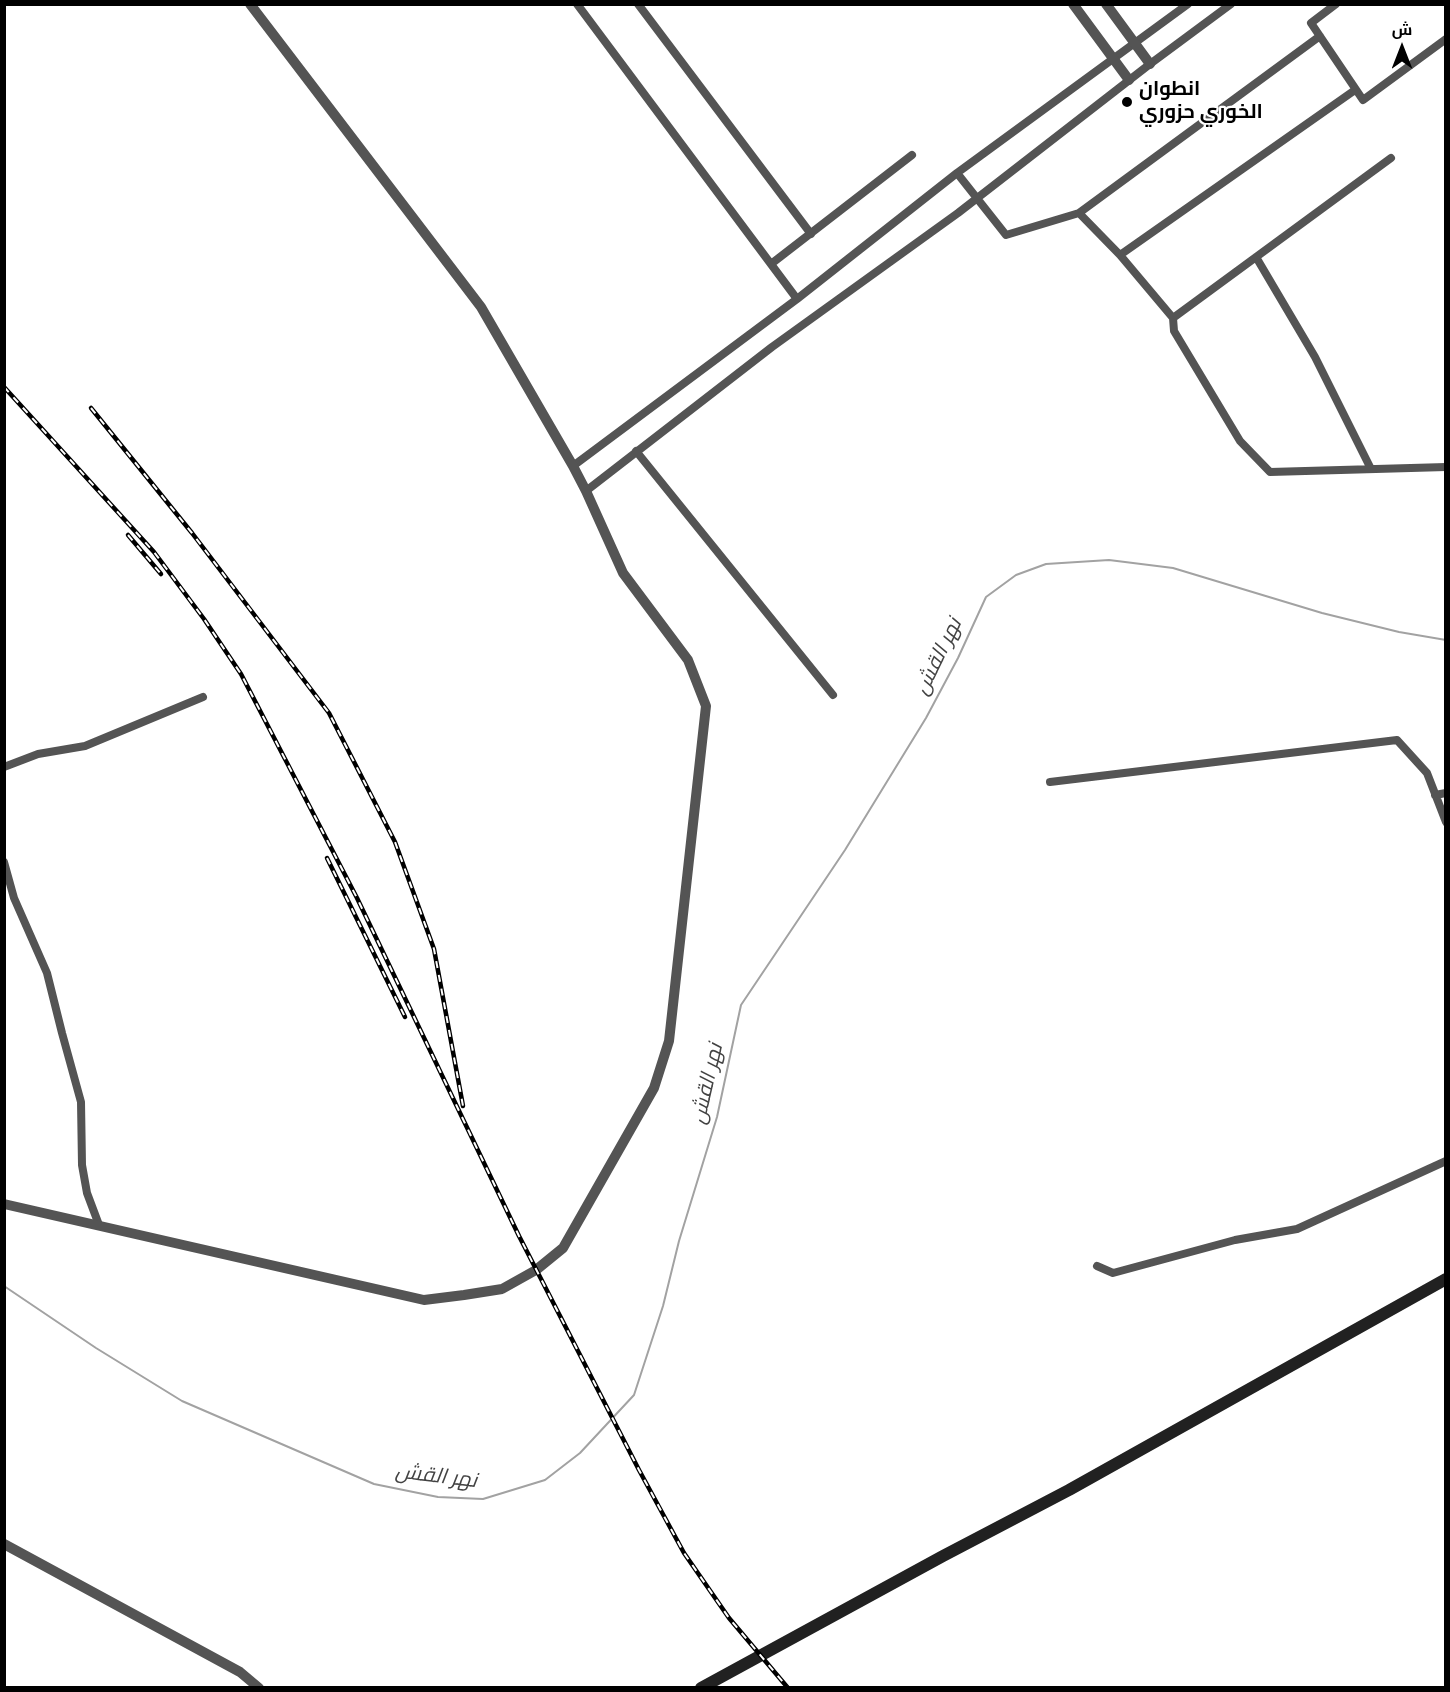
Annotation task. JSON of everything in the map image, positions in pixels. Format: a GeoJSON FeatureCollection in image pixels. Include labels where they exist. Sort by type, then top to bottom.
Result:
{"type":"FeatureCollection","features":[{"type":"Feature","properties":{"kind":"main road"},"geometry":{"type":"LineString","coordinates":[[701,1688],[1069,1490],[1446,1279]]}},
{"type":"Feature","properties":{"kind":"street"},"geometry":{"type":"LineString","coordinates":[[4,1204],[424,1300],[502,1288],[536,1270],[563,1248],[654,1088],[669,1041],[706,706],[688,660],[623,573],[573,466],[481,307],[250,4]]}},
{"type":"Feature","properties":{"kind":"street"},"geometry":{"type":"LineString","coordinates":[[576,4],[797,299]]}},
{"type":"Feature","properties":{"kind":"street"},"geometry":{"type":"LineString","coordinates":[[639,4],[811,234]]}},
{"type":"Feature","properties":{"kind":"street"},"geometry":{"type":"LineString","coordinates":[[1072,4],[1129,80]]}},
{"type":"Feature","properties":{"kind":"street"},"geometry":{"type":"LineString","coordinates":[[1106,4],[1150,64]]}},
{"type":"Feature","properties":{"kind":"street"},"geometry":{"type":"LineString","coordinates":[[573,466],[797,299],[957,173],[1188,4]]}},
{"type":"Feature","properties":{"kind":"street"},"geometry":{"type":"LineString","coordinates":[[586,491],[772,347],[977,198],[1231,4]]}},
{"type":"Feature","properties":{"kind":"street"},"geometry":{"type":"LineString","coordinates":[[1336,4],[1311,23],[1363,100],[1446,39]]}},
{"type":"Feature","properties":{"kind":"street"},"geometry":{"type":"LineString","coordinates":[[957,173],[1006,235],[1079,213],[1320,36]]}},
{"type":"Feature","properties":{"kind":"street"},"geometry":{"type":"LineString","coordinates":[[1120,255],[1355,90]]}},
{"type":"Feature","properties":{"kind":"street"},"geometry":{"type":"LineString","coordinates":[[771,264],[912,155]]}},
{"type":"Feature","properties":{"kind":"street"},"geometry":{"type":"LineString","coordinates":[[1173,318],[1391,158]]}},
{"type":"Feature","properties":{"kind":"street"},"geometry":{"type":"LineString","coordinates":[[1079,213],[1120,255],[1173,318],[1174,331],[1240,441],[1270,472],[1446,467]]}},
{"type":"Feature","properties":{"kind":"street"},"geometry":{"type":"LineString","coordinates":[[1256,257],[1315,357],[1371,469]]}},
{"type":"Feature","properties":{"kind":"street"},"geometry":{"type":"LineString","coordinates":[[636,451],[833,694]]}},
{"type":"Feature","properties":{"kind":"street"},"geometry":{"type":"LineString","coordinates":[[4,767],[38,754],[85,746],[203,697]]}},
{"type":"Feature","properties":{"kind":"street"},"geometry":{"type":"LineString","coordinates":[[1050,782],[1397,740],[1427,773],[1446,822]]}},
{"type":"Feature","properties":{"kind":"street"},"geometry":{"type":"LineString","coordinates":[[1435,795],[1446,793]]}},
{"type":"Feature","properties":{"kind":"street"},"geometry":{"type":"LineString","coordinates":[[4,861],[14,898],[47,973],[81,1102],[82,1166],[87,1193],[99,1224]]}},
{"type":"Feature","properties":{"kind":"street"},"geometry":{"type":"LineString","coordinates":[[1097,1266],[1113,1273],[1235,1240],[1297,1229],[1446,1161]]}},
{"type":"Feature","properties":{"kind":"street"},"geometry":{"type":"LineString","coordinates":[[4,1544],[240,1672],[259,1688]]}},
{"type":"Feature","properties":{"kind":"waterway","name":"نهر القش"},"geometry":{"type":"LineString","coordinates":[[4,1286],[96,1348],[182,1401],[374,1484],[438,1497],[483,1499],[545,1480],[580,1453],[634,1395],[663,1306],[679,1241],[717,1117],[741,1005],[845,850],[926,718],[958,658],[986,597],[1016,575],[1046,564],[1109,560],[1173,568],[1322,613],[1399,632],[1446,640]]}},
{"type":"Feature","properties":{"kind":"railway"},"geometry":{"type":"LineString","coordinates":[[4,387],[154,552],[204,619],[241,674],[357,898],[519,1236],[639,1470],[684,1553],[729,1618],[788,1688]]}},
{"type":"Feature","properties":{"kind":"railway"},"geometry":{"type":"LineString","coordinates":[[91,408],[192,533],[329,713],[395,842],[434,949],[463,1106]]}},
{"type":"Feature","properties":{"kind":"railway"},"geometry":{"type":"LineString","coordinates":[[128,535],[161,574]]}},
{"type":"Feature","properties":{"kind":"railway"},"geometry":{"type":"LineString","coordinates":[[327,858],[405,1017]]}},
{"type":"Feature","properties":{"kind":"place","name":"انطوان الخوري حزوري"},"geometry":{"type":"Point","coordinates":[1127,102]}}]}
